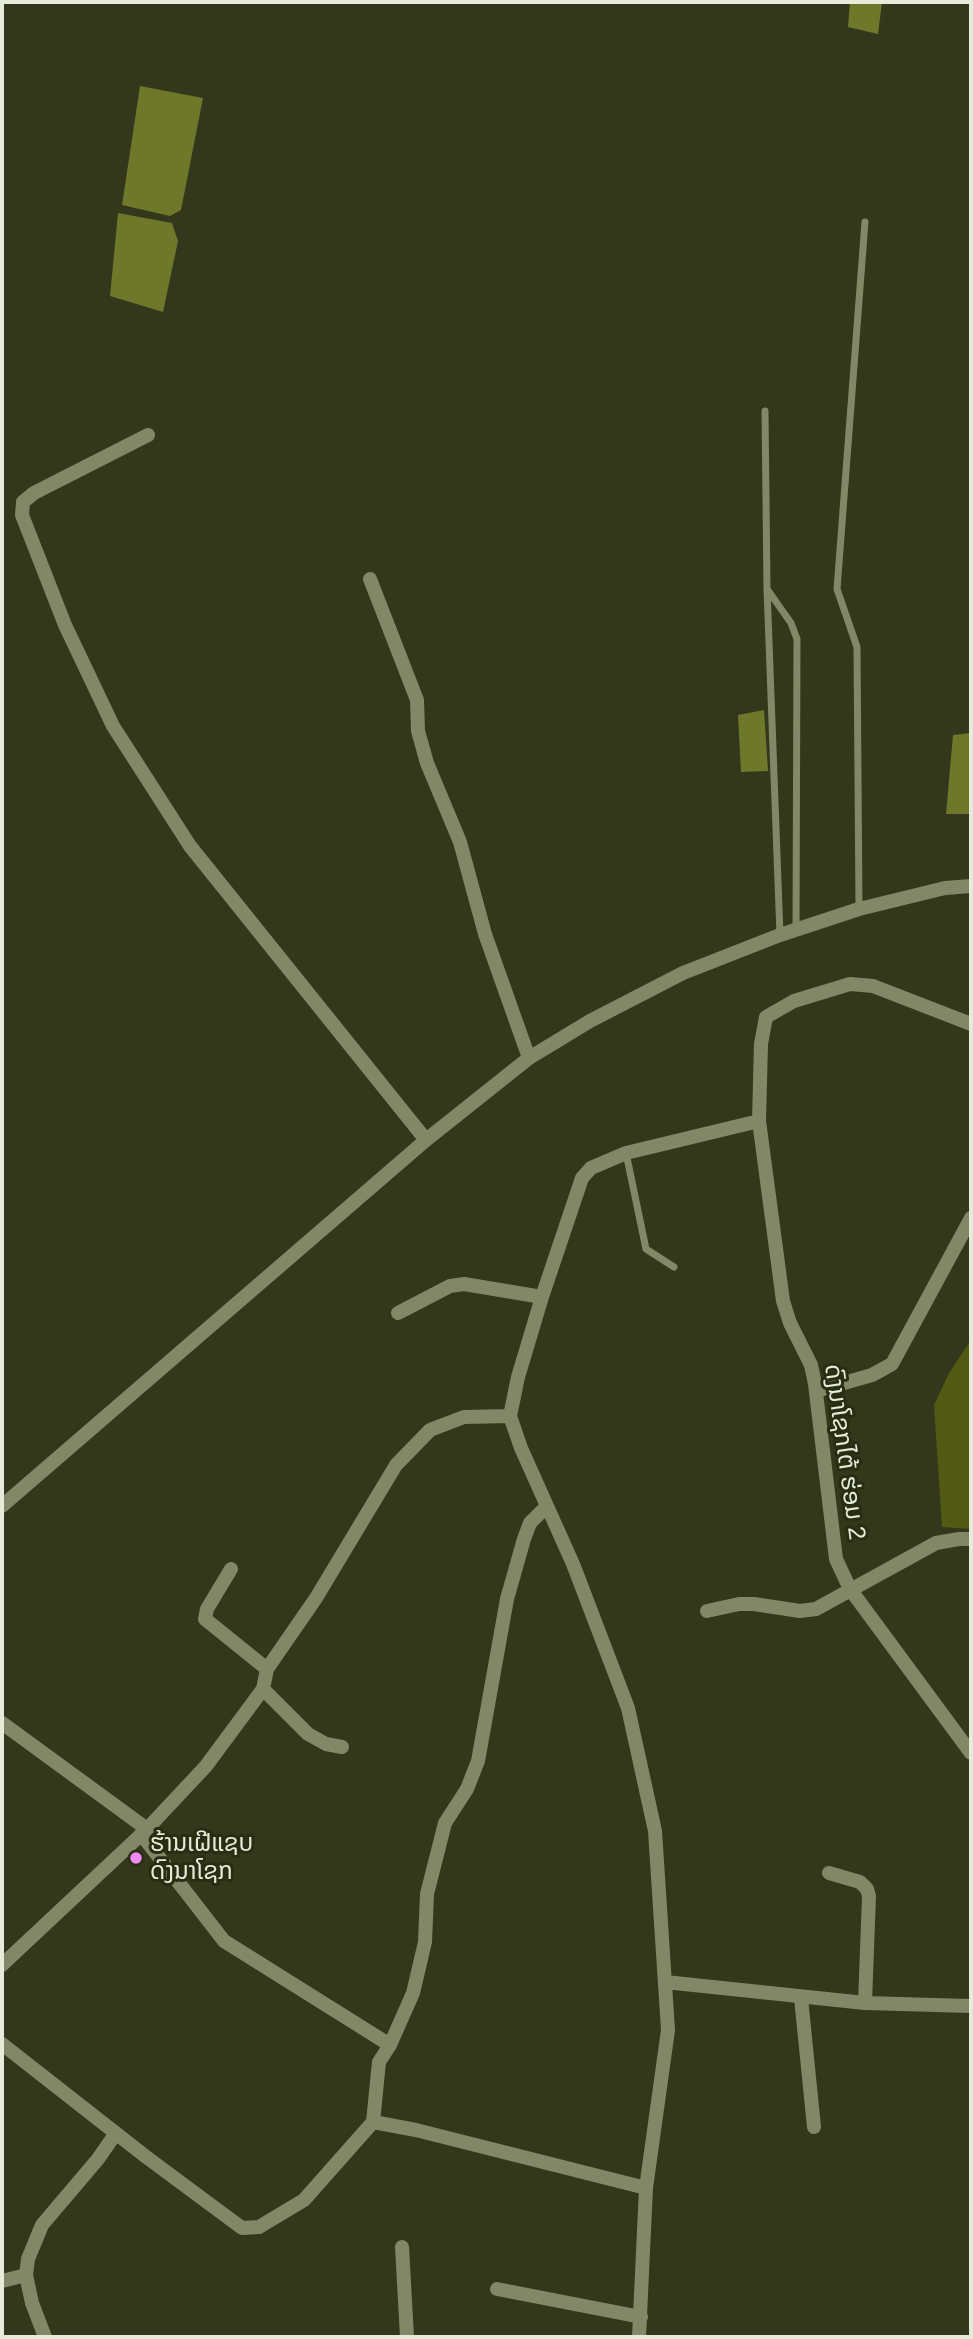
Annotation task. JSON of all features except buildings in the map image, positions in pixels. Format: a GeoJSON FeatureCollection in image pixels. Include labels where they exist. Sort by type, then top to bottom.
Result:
{"type":"FeatureCollection","features":[{"type":"Feature","properties":{"kind":"street"},"geometry":{"type":"LineString","coordinates":[[148,435],[34,493],[23,502],[22,514],[65,625],[113,726],[190,846],[426,1140]]}},
{"type":"Feature","properties":{"kind":"street"},"geometry":{"type":"LineString","coordinates":[[370,579],[417,700],[418,731],[427,762],[460,842],[485,934],[529,1058]]}},
{"type":"Feature","properties":{"kind":"street"},"geometry":{"type":"LineString","coordinates":[[2,1506],[426,1140],[529,1058],[590,1021],[683,973],[859,909],[945,888],[971,886]]}},
{"type":"Feature","properties":{"kind":"street","name":"ດົງນາໂຊກໄຕ້ ຮ່ອມ 2"},"geometry":{"type":"LineString","coordinates":[[971,1024],[873,986],[850,984],[794,1001],[766,1017],[761,1044],[759,1121],[783,1301],[790,1322],[811,1364],[816,1391],[836,1559],[850,1589],[971,1753]]}},
{"type":"Feature","properties":{"kind":"street"},"geometry":{"type":"LineString","coordinates":[[639,2337],[646,2188],[668,2030],[655,1831],[628,1708],[573,1564],[521,1448],[510,1416],[518,1377],[542,1297],[582,1178],[591,1168],[626,1153],[759,1121]]}},
{"type":"Feature","properties":{"kind":"street"},"geometry":{"type":"LineString","coordinates":[[816,1391],[872,1375],[892,1364],[971,1218]]}},
{"type":"Feature","properties":{"kind":"street"},"geometry":{"type":"LineString","coordinates":[[398,1313],[450,1286],[464,1284],[542,1297]]}},
{"type":"Feature","properties":{"kind":"street"},"geometry":{"type":"LineString","coordinates":[[2,1965],[144,1831],[206,1766],[263,1689],[267,1669],[316,1598],[396,1465],[429,1430],[464,1417],[510,1416]]}},
{"type":"Feature","properties":{"kind":"street"},"geometry":{"type":"LineString","coordinates":[[2,2044],[242,2228],[259,2227],[304,2200],[373,2122],[379,2062],[390,2045],[413,1993],[425,1942],[427,1894],[445,1823],[467,1789],[478,1761],[507,1599],[530,1523],[547,1506]]}},
{"type":"Feature","properties":{"kind":"street"},"geometry":{"type":"LineString","coordinates":[[707,1611],[739,1604],[800,1611],[816,1609],[936,1543],[971,1539]]}},
{"type":"Feature","properties":{"kind":"street"},"geometry":{"type":"LineString","coordinates":[[231,1569],[207,1609],[205,1619],[267,1669]]}},
{"type":"Feature","properties":{"kind":"street"},"geometry":{"type":"LineString","coordinates":[[263,1689],[308,1734],[326,1744],[342,1747]]}},
{"type":"Feature","properties":{"kind":"street"},"geometry":{"type":"LineString","coordinates":[[2,1723],[144,1831],[224,1941],[390,2045]]}},
{"type":"Feature","properties":{"kind":"street"},"geometry":{"type":"LineString","coordinates":[[829,1873],[860,1882],[867,1889],[869,1896],[865,2003]]}},
{"type":"Feature","properties":{"kind":"street"},"geometry":{"type":"LineString","coordinates":[[665,1982],[801,1998],[971,2006]]}},
{"type":"Feature","properties":{"kind":"street"},"geometry":{"type":"LineString","coordinates":[[801,1998],[814,2127]]}},
{"type":"Feature","properties":{"kind":"street"},"geometry":{"type":"LineString","coordinates":[[373,2122],[416,2130],[646,2188]]}},
{"type":"Feature","properties":{"kind":"street"},"geometry":{"type":"LineString","coordinates":[[45,2337],[32,2303],[26,2275],[28,2259],[42,2225],[98,2159],[116,2133]]}},
{"type":"Feature","properties":{"kind":"street"},"geometry":{"type":"LineString","coordinates":[[402,2246],[407,2337]]}},
{"type":"Feature","properties":{"kind":"street"},"geometry":{"type":"LineString","coordinates":[[2,2281],[26,2275]]}},
{"type":"Feature","properties":{"kind":"street"},"geometry":{"type":"LineString","coordinates":[[498,2289],[641,2317]]}},
{"type":"Feature","properties":{"kind":"lane"},"geometry":{"type":"LineString","coordinates":[[859,909],[858,646],[837,589],[865,222]]}},
{"type":"Feature","properties":{"kind":"lane"},"geometry":{"type":"LineString","coordinates":[[765,411],[767,589],[780,936]]}},
{"type":"Feature","properties":{"kind":"lane"},"geometry":{"type":"LineString","coordinates":[[767,589],[791,623],[797,639],[796,931]]}},
{"type":"Feature","properties":{"kind":"lane"},"geometry":{"type":"LineString","coordinates":[[626,1153],[646,1249],[674,1267]]}},
{"type":"Feature","properties":{"kind":"shaded area"},"geometry":{"type":"Polygon","coordinates":[[[850,2],[882,2],[878,34],[848,27],[850,2]]]}},
{"type":"Feature","properties":{"kind":"shaded area"},"geometry":{"type":"Polygon","coordinates":[[[140,86],[203,98],[181,210],[170,216],[122,205],[140,86]]]}},
{"type":"Feature","properties":{"kind":"shaded area"},"geometry":{"type":"Polygon","coordinates":[[[118,213],[172,223],[178,241],[163,312],[110,296],[118,213]]]}},
{"type":"Feature","properties":{"kind":"shaded area"},"geometry":{"type":"Polygon","coordinates":[[[764,710],[768,771],[741,772],[738,715],[764,710]]]}},
{"type":"Feature","properties":{"kind":"shaded area"},"geometry":{"type":"Polygon","coordinates":[[[971,733],[971,814],[946,814],[953,735],[971,733]]]}},
{"type":"Feature","properties":{"kind":"shaded area"},"geometry":{"type":"Polygon","coordinates":[[[971,1340],[971,1529],[942,1527],[934,1405],[949,1373],[971,1340]]]}},
{"type":"Feature","properties":{"kind":"place","name":"ຮ້ານເຝີແຊບ ດົງນາໂຊກ"},"geometry":{"type":"Point","coordinates":[136,1858]}}]}
